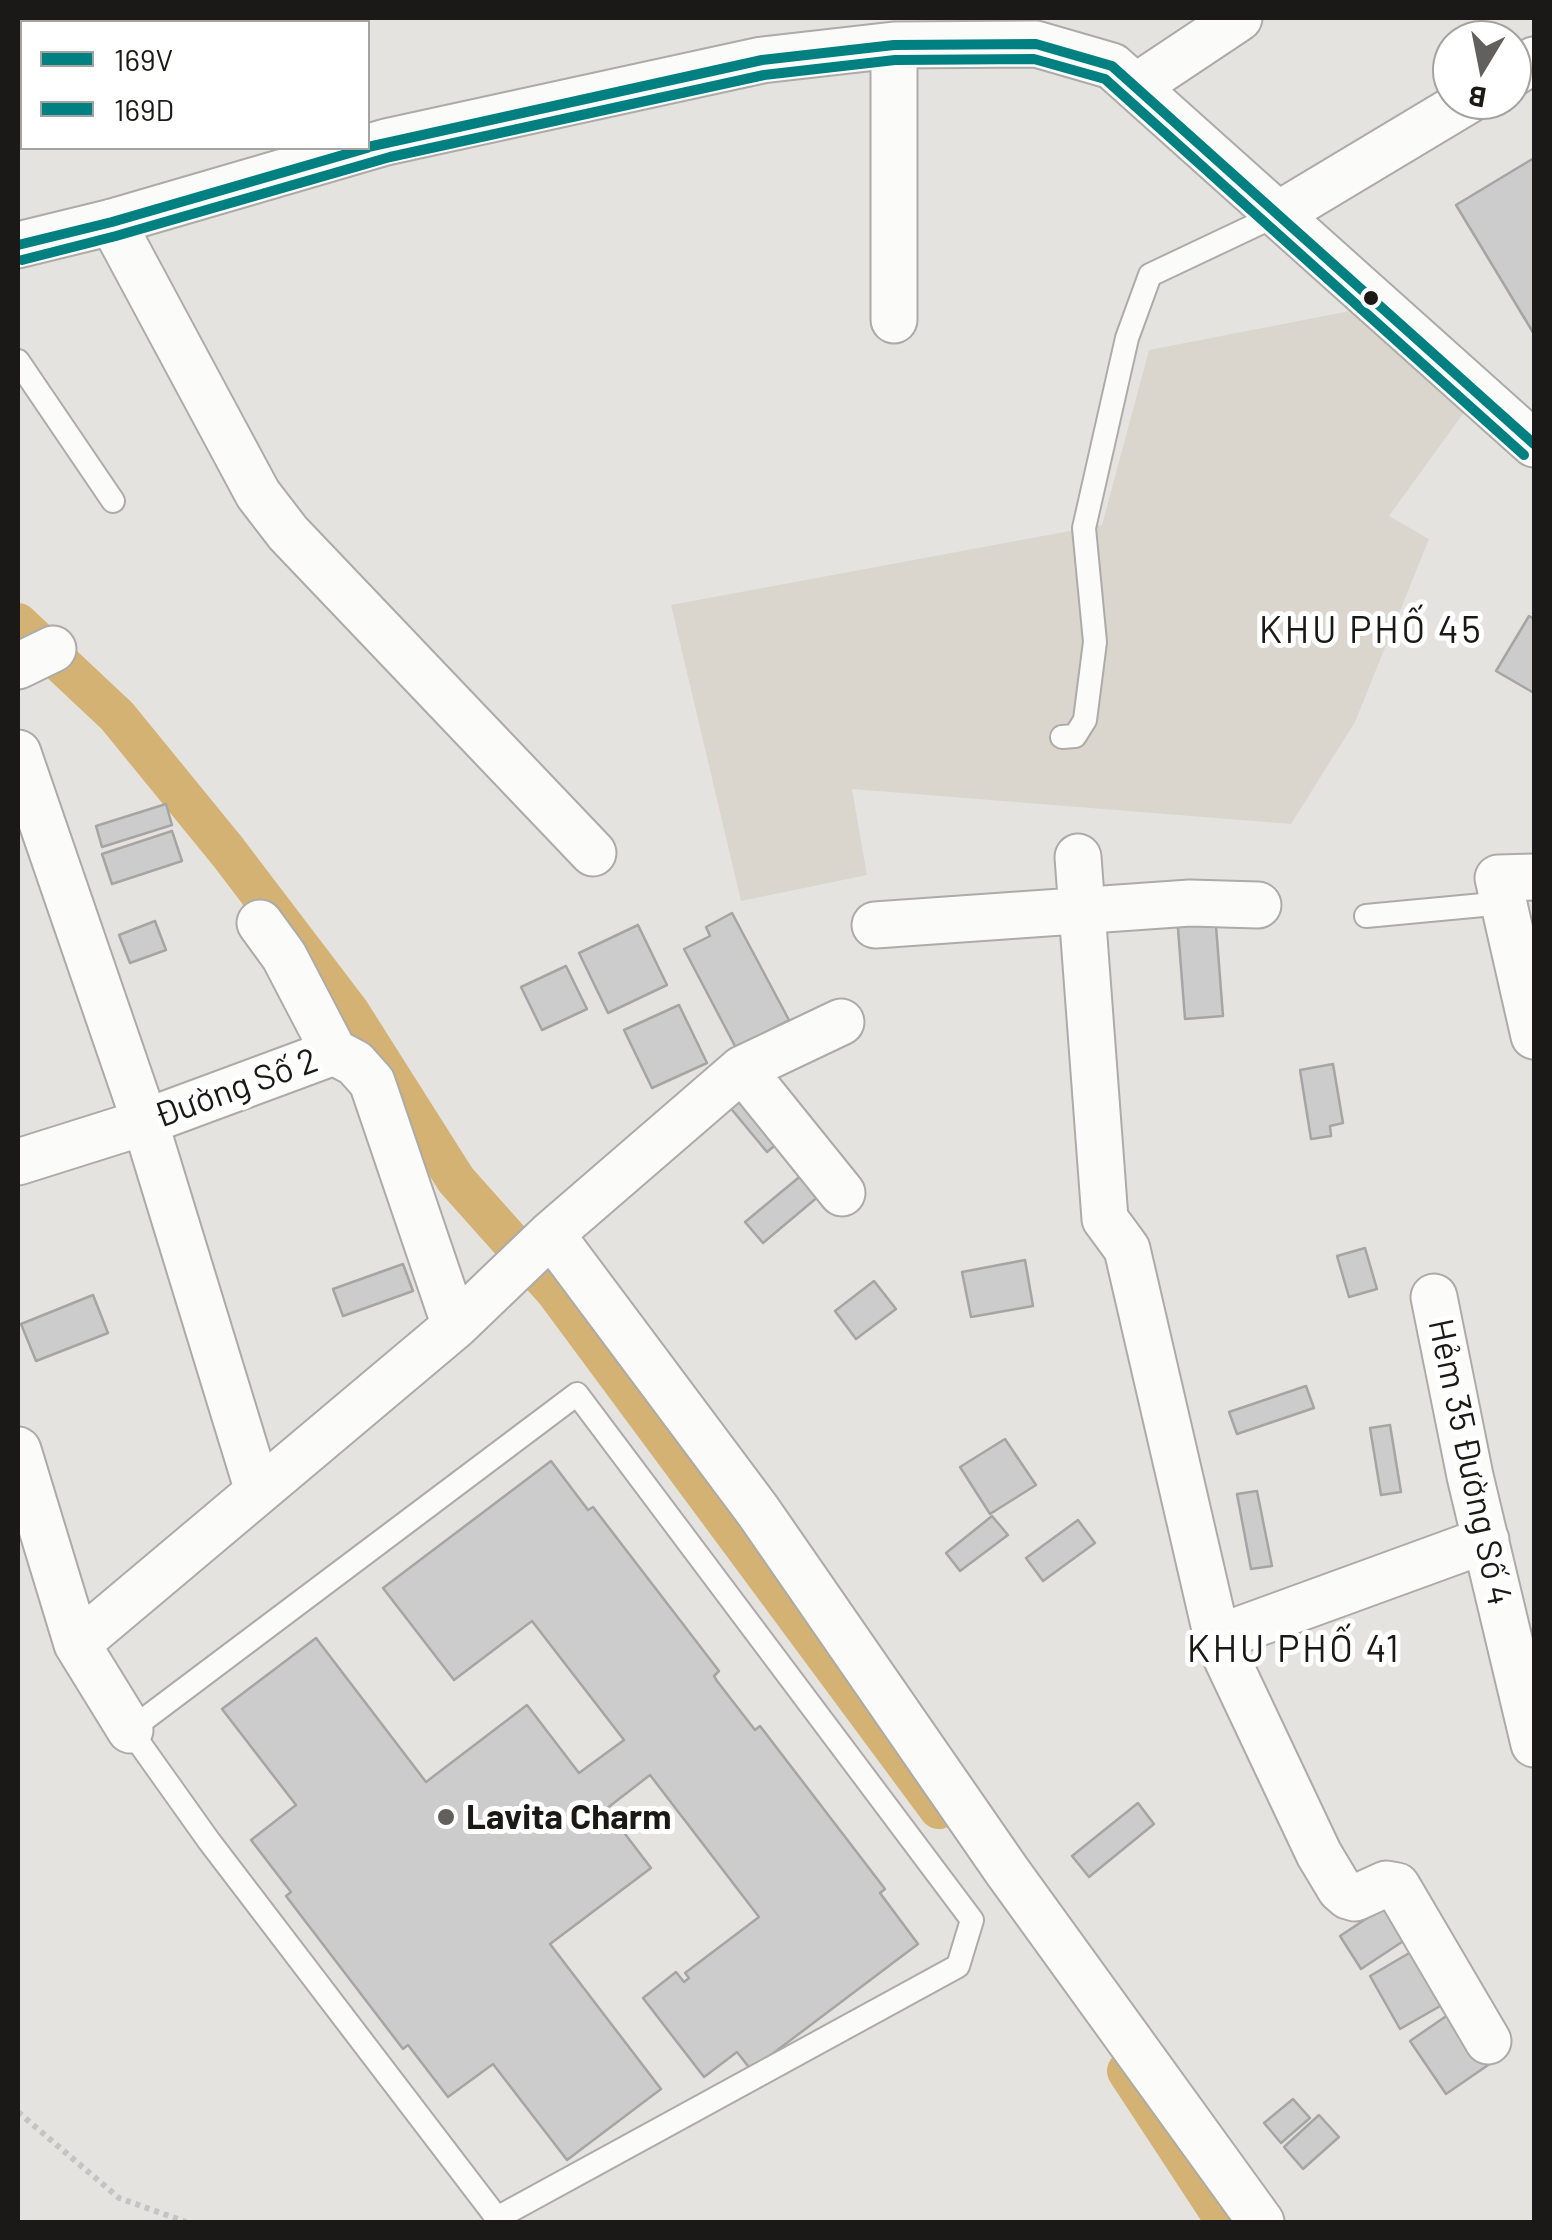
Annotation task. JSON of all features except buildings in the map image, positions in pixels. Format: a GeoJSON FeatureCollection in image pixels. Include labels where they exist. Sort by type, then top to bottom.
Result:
{"type":"FeatureCollection","features":[{"type":"Feature","properties":{"kind":"street"},"geometry":{"type":"LineString","coordinates":[[1136,86],[1197,31],[1239,18]]}},
{"type":"Feature","properties":{"kind":"street"},"geometry":{"type":"LineString","coordinates":[[370,147],[762,60],[894,45],[1036,44],[1112,66],[1534,444]]}},
{"type":"Feature","properties":{"kind":"street"},"geometry":{"type":"LineString","coordinates":[[894,45],[894,320]]}},
{"type":"Feature","properties":{"kind":"street"},"geometry":{"type":"LineString","coordinates":[[1279,214],[1436,120]]}},
{"type":"Feature","properties":{"kind":"street"},"geometry":{"type":"LineString","coordinates":[[18,245],[112,222],[359,150]]}},
{"type":"Feature","properties":{"kind":"street"},"geometry":{"type":"LineString","coordinates":[[112,222],[258,494],[302,547],[593,853]]}},
{"type":"Feature","properties":{"kind":"street"},"geometry":{"type":"LineString","coordinates":[[18,753],[145,1122],[258,1491]]}},
{"type":"Feature","properties":{"kind":"street"},"geometry":{"type":"LineString","coordinates":[[1078,857],[1105,1219],[1127,1249],[1217,1638],[1340,1889],[1355,1898],[1386,1884],[1396,1886],[1488,2041]]}},
{"type":"Feature","properties":{"kind":"street"},"geometry":{"type":"LineString","coordinates":[[1519,890],[1534,1036]]}},
{"type":"Feature","properties":{"kind":"street"},"geometry":{"type":"LineString","coordinates":[[875,925],[1207,903],[1258,905]]}},
{"type":"Feature","properties":{"kind":"street"},"geometry":{"type":"LineString","coordinates":[[260,922],[284,956],[334,1052]]}},
{"type":"Feature","properties":{"kind":"street"},"geometry":{"type":"LineString","coordinates":[[77,1644],[455,1326],[551,1234],[742,1069],[841,1022]]}},
{"type":"Feature","properties":{"kind":"street","name":"Đường Số 2"},"geometry":{"type":"LineString","coordinates":[[18,1162],[145,1122],[334,1052],[355,1064],[372,1082],[455,1326]]}},
{"type":"Feature","properties":{"kind":"street"},"geometry":{"type":"LineString","coordinates":[[742,1069],[842,1192]]}},
{"type":"Feature","properties":{"kind":"street"},"geometry":{"type":"LineString","coordinates":[[551,1234],[758,1511],[1006,1870],[1262,2222]]}},
{"type":"Feature","properties":{"kind":"street","name":"Hẻm 35 Đường Số 4"},"geometry":{"type":"LineString","coordinates":[[1434,1297],[1486,1540],[1521,1633],[1534,1744]]}},
{"type":"Feature","properties":{"kind":"street"},"geometry":{"type":"LineString","coordinates":[[18,1450],[77,1644],[130,1730]]}},
{"type":"Feature","properties":{"kind":"street"},"geometry":{"type":"LineString","coordinates":[[1217,1638],[1486,1540]]}},
{"type":"Feature","properties":{"kind":"lane"},"geometry":{"type":"LineString","coordinates":[[1062,736],[1074,736],[1085,720],[1095,642],[1084,528],[1127,338],[1150,275],[1279,214]]}},
{"type":"Feature","properties":{"kind":"lane"},"geometry":{"type":"LineString","coordinates":[[18,360],[113,500]]}},
{"type":"Feature","properties":{"kind":"lane"},"geometry":{"type":"LineString","coordinates":[[1366,916],[1519,890]]}},
{"type":"Feature","properties":{"kind":"lane"},"geometry":{"type":"LineString","coordinates":[[577,1394],[972,1920],[958,1966],[497,2218],[130,1730],[577,1394]]}},
{"type":"Feature","properties":{"kind":"path"},"geometry":{"type":"LineString","coordinates":[[18,2112],[119,2198],[186,2222]]}},
{"type":"Feature","properties":{"kind":"shaded area"},"geometry":{"type":"Polygon","coordinates":[[[1350,311],[1468,407],[1389,516],[1429,539],[1355,722],[1291,824],[852,789],[867,875],[741,901],[671,605],[1102,525],[1149,350],[1350,311]]]}},
{"type":"Feature","properties":{"kind":"waterway"},"geometry":{"type":"LineString","coordinates":[[18,623],[117,716],[228,852],[349,1011],[456,1180],[556,1292],[939,1809]]}},
{"type":"Feature","properties":{"kind":"waterway"},"geometry":{"type":"LineString","coordinates":[[1127,2071],[1226,2222]]}},
{"type":"Feature","properties":{"kind":"transit line","name":"169V"},"geometry":{"type":"LineString","coordinates":[[370,147],[762,60],[894,45],[1036,44],[1112,66],[1534,444]]}},
{"type":"Feature","properties":{"kind":"transit line","name":"169D"},"geometry":{"type":"LineString","coordinates":[[22,260],[390,157],[764,75],[895,60],[1034,59],[1105,79],[1524,455]]}},
{"type":"Feature","properties":{"kind":"transit line","name":"169V"},"geometry":{"type":"LineString","coordinates":[[18,245],[360,150]]}},
{"type":"Feature","properties":{"kind":"place","name":"Lavita Charm"},"geometry":{"type":"Point","coordinates":[446,1817]}},
{"type":"Feature","properties":{"kind":"district","name":"KHU PHỐ 45"},"geometry":{"type":"Point","coordinates":[1371,630]}},
{"type":"Feature","properties":{"kind":"district","name":"KHU PHỐ 41"},"geometry":{"type":"Point","coordinates":[1294,1649]}}]}
